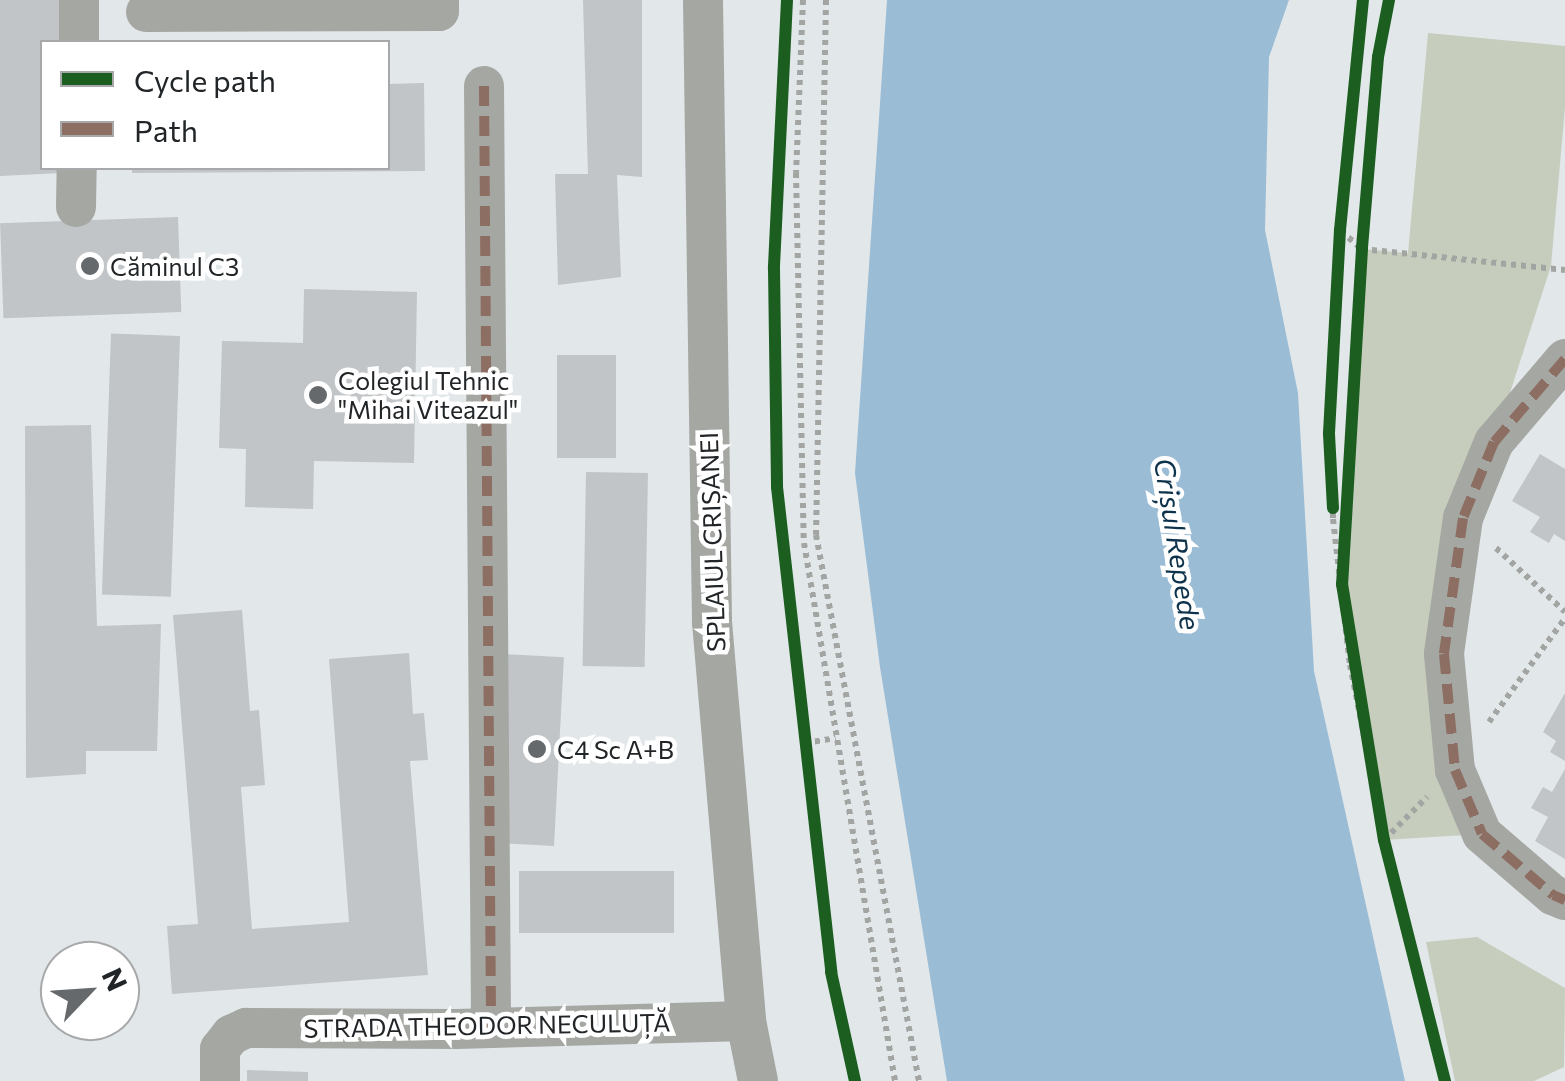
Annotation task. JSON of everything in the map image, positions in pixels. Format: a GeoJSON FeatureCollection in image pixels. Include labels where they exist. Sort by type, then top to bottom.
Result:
{"type":"FeatureCollection","features":[{"type":"Feature","properties":{"kind":"street"},"geometry":{"type":"LineString","coordinates":[[78,40],[79,0]]}},
{"type":"Feature","properties":{"kind":"street"},"geometry":{"type":"LineString","coordinates":[[146,12],[439,10],[438,0]]}},
{"type":"Feature","properties":{"kind":"street","name":"SPLAIUL CRIȘANEI"},"geometry":{"type":"LineString","coordinates":[[703,0],[712,622],[746,1021],[758,1081]]}},
{"type":"Feature","properties":{"kind":"street"},"geometry":{"type":"LineString","coordinates":[[484,86],[491,1028]]}},
{"type":"Feature","properties":{"kind":"street"},"geometry":{"type":"LineString","coordinates":[[1565,359],[1494,442],[1463,518],[1444,654],[1455,770],[1482,834],[1553,895],[1565,900]]}},
{"type":"Feature","properties":{"kind":"street","name":"STRADA THEODOR NECULUȚĂ"},"geometry":{"type":"LineString","coordinates":[[220,1081],[220,1049],[231,1035],[246,1028],[491,1028],[746,1021]]}},
{"type":"Feature","properties":{"kind":"path"},"geometry":{"type":"LineString","coordinates":[[784,74],[787,0]]}},
{"type":"Feature","properties":{"kind":"path"},"geometry":{"type":"LineString","coordinates":[[803,0],[796,173],[804,543],[895,1081]]}},
{"type":"Feature","properties":{"kind":"path"},"geometry":{"type":"LineString","coordinates":[[826,0],[816,535],[920,1081]]}},
{"type":"Feature","properties":{"kind":"path"},"geometry":{"type":"LineString","coordinates":[[1363,0],[1340,230],[1329,433],[1342,602],[1394,888],[1444,1081]]}},
{"type":"Feature","properties":{"kind":"path"},"geometry":{"type":"LineString","coordinates":[[1340,230],[1362,250],[1565,270]]}},
{"type":"Feature","properties":{"kind":"path"},"geometry":{"type":"LineString","coordinates":[[1360,268],[1364,230]]}},
{"type":"Feature","properties":{"kind":"path"},"geometry":{"type":"LineString","coordinates":[[1348,487],[1344,603],[1384,840],[1444,1081]]}},
{"type":"Feature","properties":{"kind":"path"},"geometry":{"type":"LineString","coordinates":[[1463,518],[1565,612]]}},
{"type":"Feature","properties":{"kind":"path"},"geometry":{"type":"LineString","coordinates":[[803,724],[808,762]]}},
{"type":"Feature","properties":{"kind":"path"},"geometry":{"type":"LineString","coordinates":[[805,744],[836,738]]}},
{"type":"Feature","properties":{"kind":"green space"},"geometry":{"type":"Polygon","coordinates":[[[1428,33],[1565,46],[1565,107],[1551,266],[1494,442],[1444,653],[1482,834],[1384,840],[1342,584],[1362,249],[1408,253],[1428,33]]]}},
{"type":"Feature","properties":{"kind":"green space"},"geometry":{"type":"Polygon","coordinates":[[[1477,937],[1565,988],[1564,1067],[1534,1081],[1455,1081],[1426,942],[1477,937]]]}},
{"type":"Feature","properties":{"kind":"water","name":"Crișul Repede"},"geometry":{"type":"Polygon","coordinates":[[[887,0],[1289,0],[1269,57],[1265,230],[1298,393],[1314,671],[1405,1081],[947,1081],[880,667],[855,473],[887,0]]]}},
{"type":"Feature","properties":{"kind":"building"},"geometry":{"type":"Polygon","coordinates":[[[0,0],[61,0],[61,40],[40,40],[40,170],[62,173],[0,176],[0,0]]]}},
{"type":"Feature","properties":{"kind":"building"},"geometry":{"type":"Polygon","coordinates":[[[583,0],[642,0],[642,177],[617,175],[621,277],[558,285],[555,174],[588,174],[583,0]]]}},
{"type":"Feature","properties":{"kind":"building"},"geometry":{"type":"Polygon","coordinates":[[[424,83],[425,171],[132,173],[390,170],[390,84],[424,83]]]}},
{"type":"Feature","properties":{"kind":"building","name":"Căminul C3"},"geometry":{"type":"Polygon","coordinates":[[[178,217],[181,312],[3,318],[0,223],[178,217]]]}},
{"type":"Feature","properties":{"kind":"building","name":"Colegiul Tehnic \"Mihai Viteazul\""},"geometry":{"type":"Polygon","coordinates":[[[304,289],[417,292],[414,463],[314,461],[313,509],[245,507],[246,449],[219,448],[222,341],[303,343],[304,289]]]}},
{"type":"Feature","properties":{"kind":"building"},"geometry":{"type":"Polygon","coordinates":[[[111,334],[180,336],[171,597],[102,594],[111,334]]]}},
{"type":"Feature","properties":{"kind":"building"},"geometry":{"type":"Polygon","coordinates":[[[557,355],[616,355],[616,458],[557,458],[557,355]]]}},
{"type":"Feature","properties":{"kind":"building"},"geometry":{"type":"Polygon","coordinates":[[[91,425],[97,626],[161,624],[157,751],[86,751],[86,774],[26,778],[25,426],[91,425]]]}},
{"type":"Feature","properties":{"kind":"building"},"geometry":{"type":"Polygon","coordinates":[[[1540,454],[1565,469],[1565,541],[1554,534],[1549,543],[1530,532],[1540,517],[1512,501],[1540,454]]]}},
{"type":"Feature","properties":{"kind":"building"},"geometry":{"type":"Polygon","coordinates":[[[586,472],[648,473],[645,667],[583,666],[586,472]]]}},
{"type":"Feature","properties":{"kind":"building"},"geometry":{"type":"Polygon","coordinates":[[[242,610],[250,711],[259,710],[265,785],[241,787],[252,929],[349,922],[329,659],[409,653],[413,714],[424,713],[428,760],[410,761],[428,975],[172,994],[167,926],[198,924],[173,615],[242,610]]]}},
{"type":"Feature","properties":{"kind":"building","name":"C4 Sc A+B"},"geometry":{"type":"Polygon","coordinates":[[[503,654],[564,657],[554,846],[493,843],[503,654]]]}},
{"type":"Feature","properties":{"kind":"building"},"geometry":{"type":"Polygon","coordinates":[[[1565,693],[1565,761],[1550,752],[1556,741],[1543,732],[1565,693]]]}},
{"type":"Feature","properties":{"kind":"building"},"geometry":{"type":"Polygon","coordinates":[[[1565,769],[1565,859],[1535,841],[1548,817],[1531,808],[1543,787],[1552,792],[1565,769]]]}},
{"type":"Feature","properties":{"kind":"building"},"geometry":{"type":"Polygon","coordinates":[[[519,871],[674,871],[674,933],[519,933],[519,871]]]}},
{"type":"Feature","properties":{"kind":"building"},"geometry":{"type":"Polygon","coordinates":[[[247,1070],[308,1072],[308,1081],[247,1081],[247,1070]]]}},
{"type":"Feature","properties":{"kind":"marked path"},"geometry":{"type":"LineString","coordinates":[[484,86],[491,1028]]}},
{"type":"Feature","properties":{"kind":"marked path"},"geometry":{"type":"LineString","coordinates":[[1565,359],[1494,442],[1463,518],[1444,654],[1455,770],[1482,834],[1553,895],[1565,900]]}},
{"type":"Feature","properties":{"kind":"cycle path"},"geometry":{"type":"LineString","coordinates":[[787,0],[774,269],[777,487],[831,972],[855,1081]]}},
{"type":"Feature","properties":{"kind":"cycle path"},"geometry":{"type":"LineString","coordinates":[[1333,508],[1329,433],[1340,230],[1363,0]]}},
{"type":"Feature","properties":{"kind":"cycle path"},"geometry":{"type":"LineString","coordinates":[[1389,0],[1378,57],[1362,249],[1342,584],[1384,840],[1445,1081]]}},
{"type":"Feature","properties":{"kind":"place","name":"Căminul C3"},"geometry":{"type":"Point","coordinates":[90,266]}},
{"type":"Feature","properties":{"kind":"place","name":"Colegiul Tehnic \"Mihai Viteazul\""},"geometry":{"type":"Point","coordinates":[318,395]}},
{"type":"Feature","properties":{"kind":"place","name":"C4 Sc A+B"},"geometry":{"type":"Point","coordinates":[537,749]}}]}
